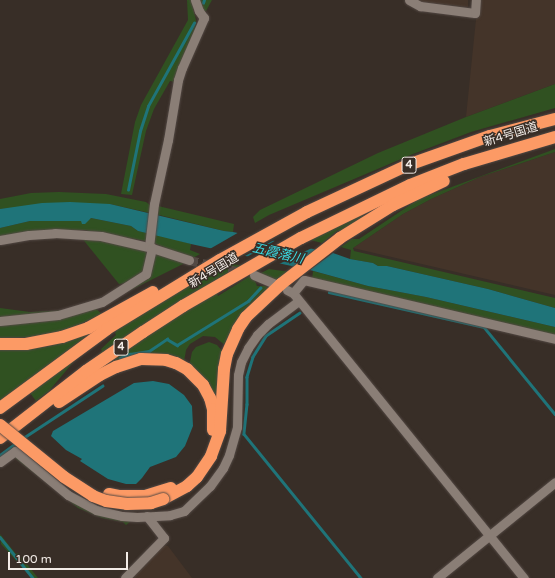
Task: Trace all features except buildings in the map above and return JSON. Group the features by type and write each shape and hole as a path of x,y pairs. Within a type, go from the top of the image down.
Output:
{"highway":[{"name":"新4号国道","path":"0,408 107,329 272,230 342,194 408,165 490,136 555,119"},
{"name":"新4号国道","path":"0,438 86,372 137,336 183,306 252,271 302,238 410,186 464,164 552,138"},
{"path":"0,425 68,481 93,496 106,501 127,504 145,503 187,486 197,477 211,456 220,431 224,369 232,340 246,317 289,277 340,238 392,205 422,190 552,138"},
{"path":"0,344 42,342 88,328 144,296 220,260"},
{"path":"0,415 65,470 92,487 119,496 161,496 193,471 207,450 213,430 213,409 203,385 188,369 176,363 154,358 141,359 116,367 100,375 62,400 0,446"}],"street":[{"path":"0,321 58,315 102,302 146,274 154,208 182,68 204,18 199,11 195,0"},
{"path":"409,0 420,6 475,13 476,0"},
{"path":"0,240 29,235 55,233 101,236 150,244 189,260"},
{"path":"252,271 275,284"},
{"path":"524,578 290,291 304,280 555,339"},
{"path":"0,462 15,451 68,495 96,510 117,515 147,516 170,515 184,510 202,495 217,478 223,468 234,441 238,414 237,387 241,362 257,335 298,301"},
{"path":"437,578 555,482"},
{"path":"125,578 164,538 147,516"}],"shaded area":[{"path":"417,0 468,0 468,7 422,2"},
{"path":"478,0 555,0 555,84 466,117"},
{"path":"555,152 555,295 353,248 403,214 431,199 480,177"},
{"path":"161,545 168,546 192,578 127,578"}],"green space":[{"path":"187,0 191,0 196,20 195,34 175,82 170,81 154,109 146,131 132,195 121,194 135,122 141,105 188,20"},
{"path":"198,0 212,0 206,11 203,11"},
{"path":"555,84 555,108 471,132 413,154 269,215 255,223 253,217 260,210 378,153 466,117"},
{"path":"555,149 555,152 480,177 431,199 403,214 353,248 354,251 555,298 555,308 488,289 350,259 351,250 341,247 352,239 359,239 419,199"},
{"path":"59,192 106,194 146,202 150,205 150,213 110,204 0,209 0,199 31,193"},
{"path":"158,206 234,224 233,232 155,214"},
{"path":"363,214 365,218 341,234 338,230 322,243 310,240"},
{"path":"91,218 131,226 138,231 147,233 146,241 84,230 56,230 0,237 0,228 30,221 82,221 82,224"},
{"path":"153,233 191,244 190,250 200,254 193,258 153,243"},
{"path":"81,237 105,240 146,250 147,255 145,270 127,283 119,284"},
{"path":"156,253 187,262 107,302 144,278 153,256"},
{"path":"226,262 242,266 95,359 102,351 101,349 116,335 115,333 117,330"},
{"path":"269,269 290,272 277,283 259,274"},
{"path":"313,271 368,286 426,297 555,327 555,338 312,280"},
{"path":"250,276 254,278 257,286 265,286 270,289 226,346 215,337 203,336 190,344 186,350 184,362 169,355 89,376 148,335 206,299 217,293 218,296"},
{"path":"94,307 102,314 67,330 36,337 0,338 0,324 47,320"},
{"path":"0,308 30,312 69,310 0,318"},
{"path":"90,330 91,333 0,401 0,349 45,347 68,341"},
{"path":"209,342 217,345 223,352 220,400 215,400 191,366 190,362 192,352 196,347"},
{"path":"75,360 49,391 36,401 30,393"},
{"path":"14,455 63,493 130,519 130,522 126,525 123,522 102,518 78,508 15,458 10,459"},
{"path":"0,534 16,554 18,553 38,578 32,578 1,544"}],"water":[{"name":"五霞落川","path":"70,202 110,204 224,231 318,250 296,267 191,244 138,231 131,226 91,218 85,224 82,224 81,221 30,221 0,228 0,209 42,203"},
{"path":"333,253 350,259 373,263 378,266 387,266 488,289 555,308 555,327 426,297 368,286 310,270"},
{"path":"153,381 169,384 184,395 192,406 193,426 185,446 176,457 150,467 136,484 126,484 108,479 80,461 82,459 66,450 51,436 53,431 134,383"}],"pier":[{"path":"241,231 276,239 243,257 208,250"},
{"path":"278,239 314,247 277,265 245,258"}],"waterway":[{"path":"128,190 140,131 148,106 194,23"},
{"path":"120,358 130,354 149,351 167,339 177,345 248,301 260,288"},
{"path":"329,292 484,327 555,414"},
{"path":"300,313 266,336 253,357 247,377 247,404 244,434 361,578"},
{"path":"23,438 102,386"},
{"path":"0,455 16,443"},
{"path":"0,537 33,578"}],"tunnel":[{"path":"189,260 245,273"}]}
